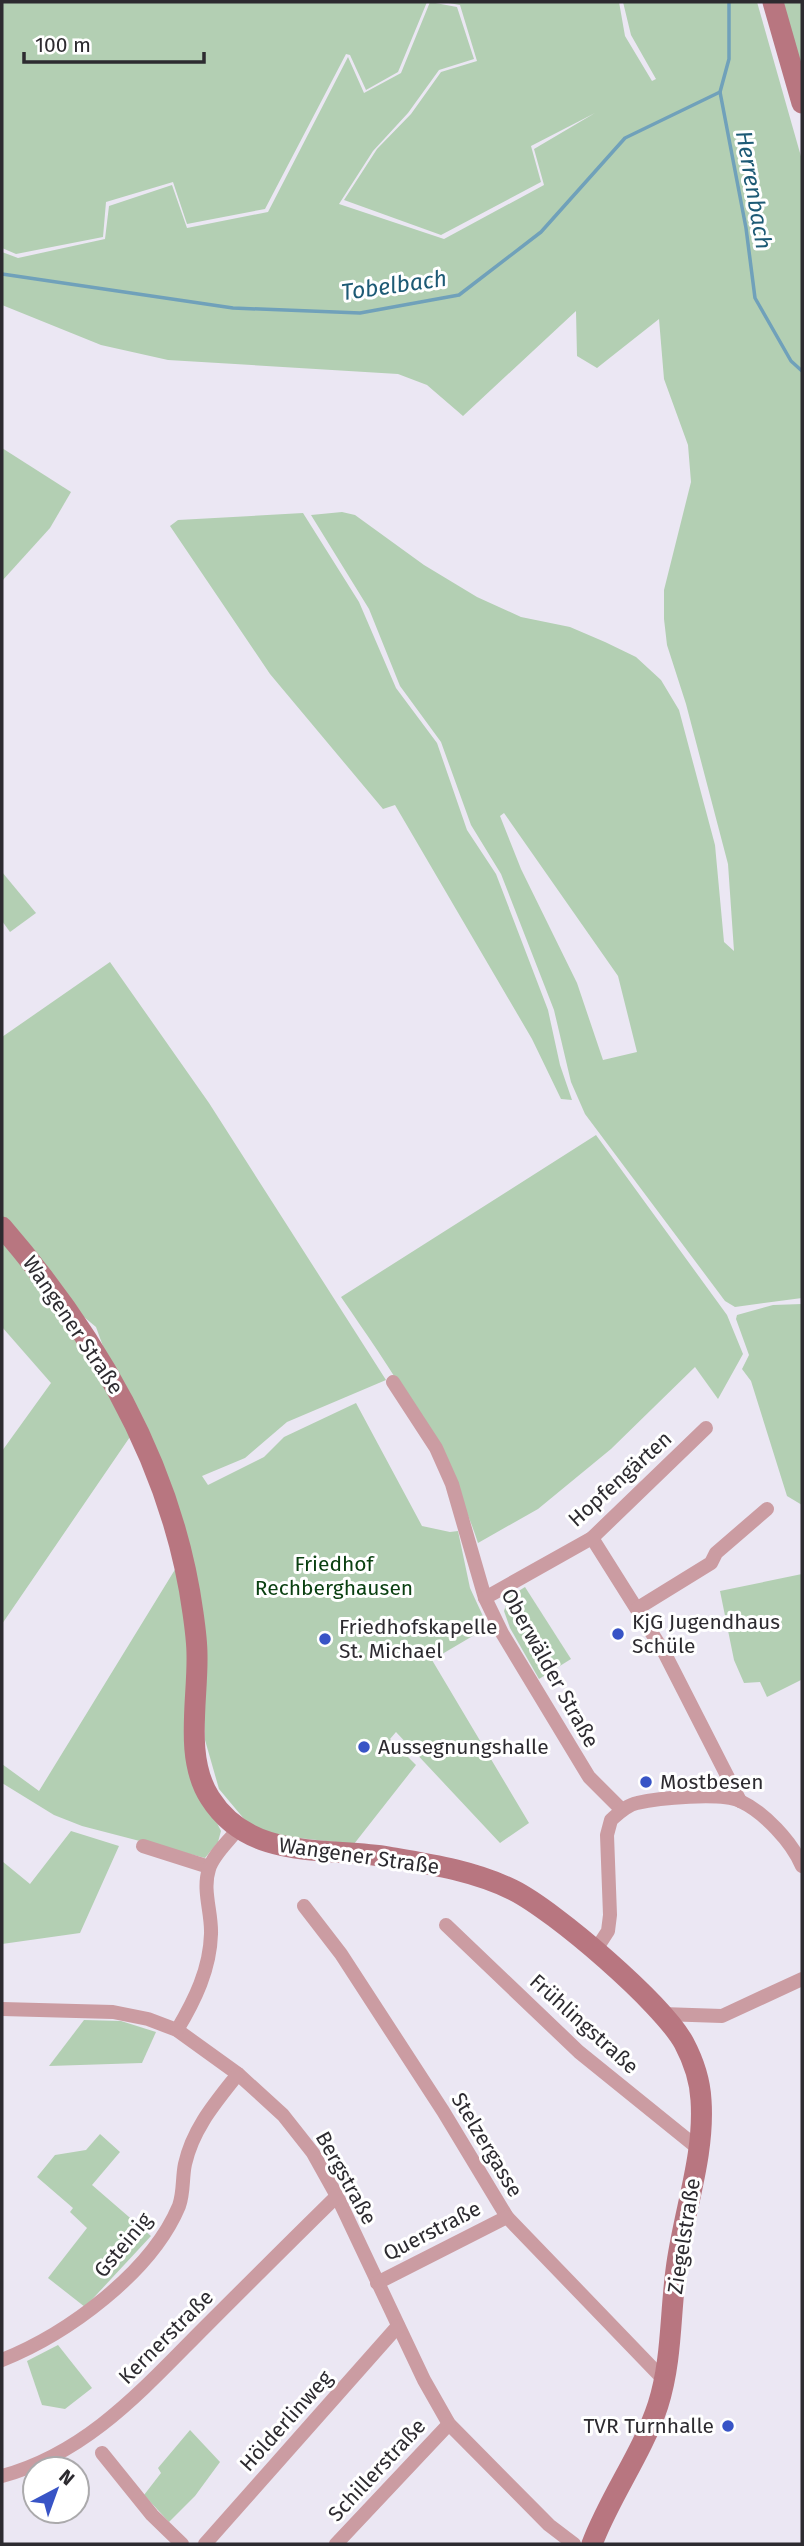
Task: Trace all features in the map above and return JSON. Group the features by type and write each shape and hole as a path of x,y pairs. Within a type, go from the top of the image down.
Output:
{"street":[{"path":"773,2 802,103"},
{"name":"Wangener Straße","path":"2,1227 65,1305 99,1356 129,1409 160,1479 174,1520 192,1608 197,1652 195,1738 198,1770 213,1803 237,1830 284,1848 387,1857 488,1879 536,1903 595,1951"},
{"name":"Oberwälder Straße","path":"393,1382 436,1448 452,1484 485,1598 502,1633 589,1777 622,1810"},
{"name":"Hopfengärten","path":"485,1598 592,1538 630,1505 706,1428"},
{"path":"638,1608 711,1563 716,1553 766,1508"},
{"path":"592,1538 638,1608 740,1801"},
{"path":"595,1951 608,1931 610,1915 607,1835 611,1820 622,1810 637,1803 724,1797 740,1801 799,1848 802,1866"},
{"path":"2,2009 113,2012 177,2030 193,2002 207,1964 212,1932 208,1901 209,1867 237,1830"},
{"path":"143,1846 209,1867"},
{"name":"Stelzergasse","path":"304,1906 339,1951 443,2111 507,2217 665,2381"},
{"name":"Frühlingstraße","path":"446,1926 579,2052 699,2149"},
{"name":"Ziegelstraße","path":"592,2544 655,2412 665,2381 676,2270 699,2149 701,2098 695,2069 685,2045 662,2014 595,1951"},
{"path":"662,2014 722,2016 802,1979"},
{"name":"Bergstraße","path":"177,2030 238,2074 283,2115 313,2153 337,2196 398,2326 449,2424 543,2519 575,2544"},
{"name":"Gsteinig","path":"2,2360 53,2337 81,2318 111,2292 162,2236 179,2206 190,2144 207,2113 238,2074"},
{"name":"Kernerstraße","path":"2,2476 61,2454 90,2436 129,2403 337,2196"},
{"name":"Querstraße","path":"377,2283 507,2217"},
{"name":"Hölderlinweg","path":"205,2544 398,2326"},
{"name":"Schillerstraße","path":"336,2544 449,2424"},
{"path":"102,2453 152,2515 183,2544"}],"green space":[{"path":"2,2 427,2 398,72 366,90 350,55 346,54 265,209 187,224 173,182 106,202 103,237 16,254 2,248"},
{"path":"430,2 457,7 474,59 439,70 408,113 373,151 339,204 444,239 544,185 534,149 595,113 531,146 541,182 441,235 344,200 377,149 411,114 441,72 477,61 460,5 443,2 619,2 625,36 652,81 656,79 631,35 623,2 757,2 802,160 802,1298 735,1307 725,1301 585,1114 571,1082 554,1010 501,874 471,825 441,742 400,686 369,609 311,515 342,512 355,515 424,565 477,597 521,617 570,627 605,642 636,657 661,680 679,710 715,845 724,942 734,951 728,864 686,704 667,645 664,590 691,482 688,445 664,379 659,319 597,368 577,356 576,311 463,416 427,385 398,374 168,360 101,345 2,305 2,252 18,258 105,239 109,206 172,185 187,228 268,212 348,57 364,93 401,73","holes":["504,813 618,976 637,1052 603,1060 577,983 521,869 500,816"]},
{"path":"782,2 802,2 802,77"},
{"path":"2,448 71,492 50,528 2,581"},
{"path":"303,513 359,602 396,688 437,743 467,830 496,874 548,1010 560,1065 572,1100 561,1099 532,1039 395,805 383,809 270,674 170,526 178,520"},
{"path":"2,872 36,913 10,932 2,921"},
{"name":"Friedhof Rechberghausen","path":"110,962 209,1103 386,1380 287,1422 245,1458 202,1476 208,1485 264,1457 284,1437 356,1403 422,1526 458,1531 470,1588 488,1627 432,1660 529,1823 500,1843 396,1732 390,1739 416,1765 354,1844 280,1836 260,1830 245,1820 219,1789 205,1740 200,1613 96,1327 72,1307 2,1218 2,1037"},
{"path":"596,1135 727,1315 743,1354 718,1399 695,1367 611,1449 538,1509 478,1543 466,1510 436,1446 400,1385 341,1297"},
{"path":"2,1234 60,1310 134,1431 2,1624 2,1451 51,1383 2,1327"},
{"path":"802,1304 802,1505 787,1496 751,1381 742,1369 749,1355 736,1319 737,1315 773,1305"},
{"path":"179,1563 190,1663 216,1821 221,1831 218,1842 205,1858 82,1826 54,1815 2,1783 2,1764 39,1791"},
{"path":"802,1574 801,1680 767,1697 760,1682 744,1683 734,1660 720,1591"},
{"path":"525,1587 571,1659 539,1679 510,1628 504,1611 509,1597"},
{"path":"71,1831 119,1846 80,1933 2,1944 2,1861 30,1884"},
{"path":"84,2020 121,2021 156,2032 142,2063 49,2066"},
{"path":"100,2134 120,2152 92,2185 151,2236 85,2307 48,2278 87,2228 70,2212 73,2208 37,2177 55,2155 86,2150"},
{"path":"58,2345 92,2388 65,2409 42,2405 27,2361"},
{"path":"190,2430 220,2462 195,2496 169,2522 144,2495 161,2473 158,2468"}],"waterway":[{"name":"Herrenbach","path":"729,2 729,59 720,92 746,228 755,298 791,361 802,371"},
{"name":"Tobelbach","path":"2,274 233,308 360,313 459,295 541,232 625,138 720,92"}],"place":[{"name":"KjG Jugendhaus Schüle","path":"618,1634"},
{"name":"Friedhofskapelle St. Michael","path":"325,1639"},
{"name":"Aussegnungshalle","path":"364,1747"},
{"name":"Mostbesen","path":"646,1782"},
{"name":"TVR Turnhalle","path":"728,2426"}]}
